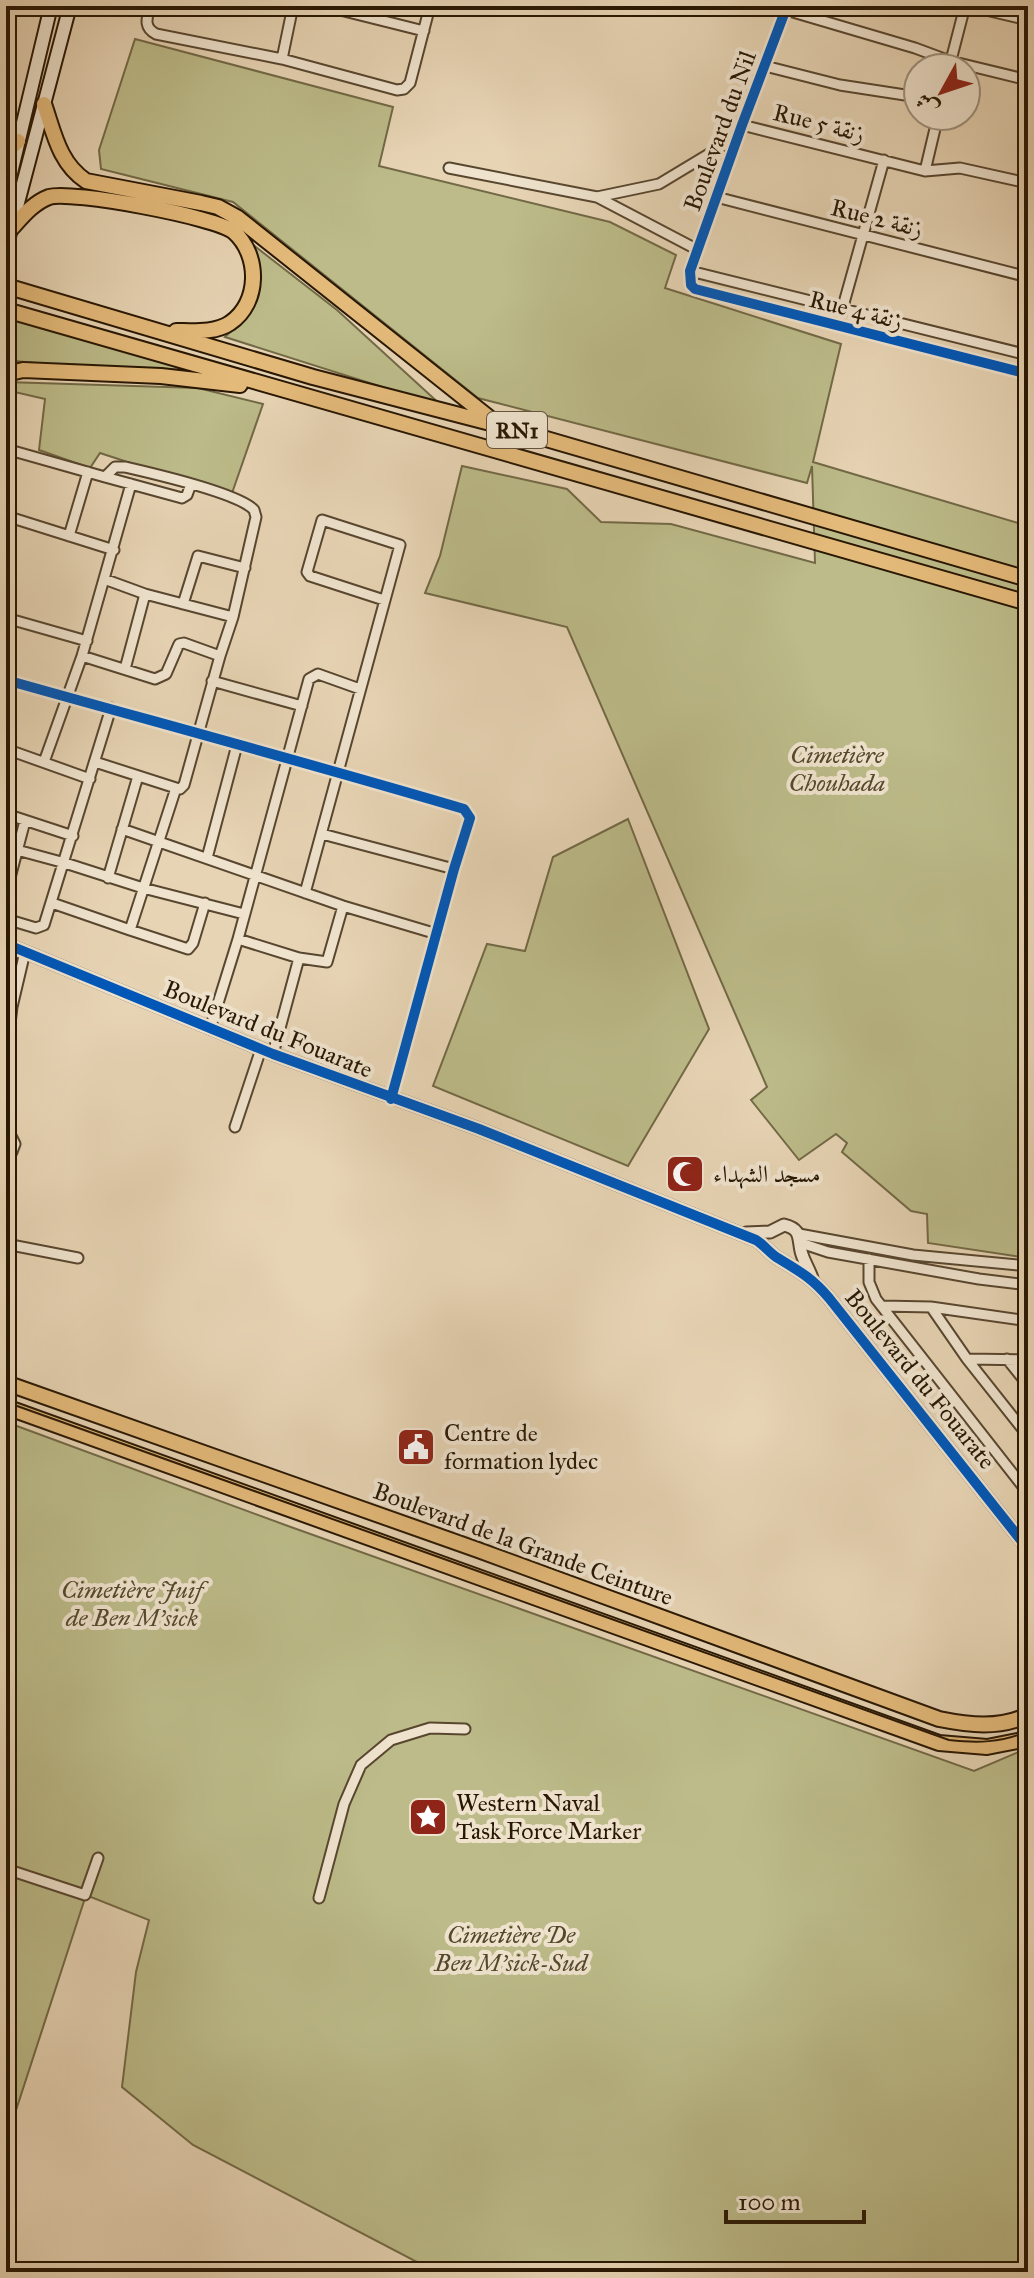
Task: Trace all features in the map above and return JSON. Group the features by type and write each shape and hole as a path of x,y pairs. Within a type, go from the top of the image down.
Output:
{"main road":[{"path":"6,194 51,6"},
{"path":"6,248 70,6"},
{"path":"44,104 62,157 73,172 86,181 218,207 238,218 498,425"},
{"path":"6,152 18,141"},
{"path":"11,229 36,204 50,197 67,195 120,202 219,223 234,232 246,248 254,285 241,314 218,329 164,332"},
{"name":"RN1","path":"6,286 313,377 498,425 1028,579"},
{"name":"RN1","path":"6,310 1028,603"},
{"path":"6,374 23,370 161,376 234,383 303,396"},
{"name":"Boulevard de la Grande Ceinture","path":"6,1383 478,1550 939,1719 984,1725 1004,1723 1028,1715"},
{"name":"Boulevard de la Grande Ceinture","path":"6,1407 939,1743 987,1747 1028,1739"}],"street":[{"path":"150,6 146,21 156,34 282,59 397,90 404,89 410,83 430,6"},
{"path":"282,59 293,6"},
{"path":"324,6 424,31"},
{"path":"954,52 967,6 1028,20"},
{"path":"787,8 923,52"},
{"name":"Boulevard du Nil","path":"690,271 787,8"},
{"path":"765,66 840,85 902,95"},
{"path":"982,71 1028,80"},
{"name":"Rue 5 زنقة","path":"742,125 925,171 960,168 1028,183"},
{"path":"925,171 934,132"},
{"path":"597,197 659,184 737,137"},
{"path":"842,310 884,160"},
{"path":"449,168 597,197 698,250"},
{"name":"Rue 2 زنقة","path":"716,197 1028,277"},
{"name":"Rue 4 زنقة","path":"1028,355 690,271 689,282 695,289 1028,374"},
{"path":"6,449 182,498 187,495 191,484"},
{"path":"95,762 183,788 233,617 256,517 254,510 244,502 191,484 125,467 115,467 105,477"},
{"path":"69,536 88,472"},
{"path":"44,762 87,641 131,484"},
{"path":"6,516 114,550"},
{"path":"305,893 400,545 322,520 307,572 310,576 384,600"},
{"path":"183,604 198,556 245,568"},
{"path":"104,579 145,594 233,617"},
{"path":"125,669 145,594"},
{"path":"6,618 87,641"},
{"path":"82,656 155,679 166,674 176,648 184,643 220,656"},
{"path":"210,1029 238,939 309,679 318,674 360,689"},
{"path":"6,710 9,681 286,760 337,771 469,813 391,1099"},
{"path":"212,681 302,706"},
{"path":"6,919 42,927 65,863 111,708"},
{"path":"207,858 237,745"},
{"path":"6,749 90,779"},
{"path":"108,878 138,776"},
{"path":"130,930 176,788"},
{"path":"6,814 73,836"},
{"path":"6,893 25,821"},
{"path":"122,829 343,906 437,934"},
{"path":"322,834 454,869"},
{"path":"17,850 244,914"},
{"path":"52,903 188,949 193,943 205,903"},
{"path":"238,939 299,958 327,962 343,906"},
{"name":"Boulevard du Fouarate","path":"6,944 210,1029 391,1099 479,1129 741,1233 768,1247 812,1278 1028,1549"},
{"path":"6,1057 10,992 25,952"},
{"path":"273,1054 299,958"},
{"path":"235,1127 261,1049"},
{"path":"6,1126 15,1144 6,1157"},
{"name":"Boulevard du Fouarate","path":"741,1233 770,1232 784,1225 794,1227 812,1278"},
{"path":"768,1247 770,1232"},
{"path":"781,1259 792,1257 800,1242"},
{"path":"800,1242 828,1252 1028,1285"},
{"path":"800,1242 1028,1266"},
{"path":"6,1244 78,1258"},
{"path":"869,1259 869,1282 882,1306 1028,1493"},
{"path":"882,1306 931,1307 1028,1321"},
{"path":"931,1307 967,1359 1028,1436"},
{"path":"967,1359 1028,1360"},
{"path":"1007,1359 1028,1385"},
{"path":"319,1898 344,1804 361,1765 391,1740 430,1728 465,1729"},
{"path":"6,1869 85,1895 98,1858"}],"green space":[{"name":"Cimetière Chouhada","path":"135,39 393,107 379,166 610,222 676,255 665,288 841,344 813,462 1028,526 1028,1258 928,1243 927,1214 911,1211 842,1152 847,1143 836,1134 799,1160 751,1100 767,1087 567,627 425,593 440,556 462,466 567,489 601,522 671,524 815,563 812,466 807,483 478,398 233,202 101,169 99,150"},
{"path":"252,244 337,310 442,406 225,337 248,314 258,296 259,276"},
{"path":"6,317 188,370 64,366 6,360"},
{"path":"6,382 198,388 263,404 231,496 100,453 90,468 39,450 45,399 6,390"},
{"path":"628,819 709,1029 628,1166 433,1086 487,944 525,951 553,857"},
{"name":"Cimetière De Ben M'sick-Sud","path":"6,1422 974,1771 1028,1748 1028,2272 436,2272 193,2145 122,2087 136,1972 149,1920 86,1895 6,2141"}],"tram line":[{"path":"6,1402 949,1740 989,1741 1028,1731"}],"cycle path":[{"path":"787,6 690,271 691,285 695,289 1028,374"},
{"path":"6,680 464,809 470,818 391,1099"},
{"path":"6,944 273,1054 479,1129 756,1240 810,1279 829,1298 1028,1549"}],"place":[{"name":"مسجد الشهداء","path":"685,1174"},
{"name":"Centre de formation lydec","path":"416,1447"},
{"name":"Western Naval Task Force Marker","path":"428,1817"}],"park label":[{"name":"Cimetière Juif de Ben M'sick","path":"132,1604"}]}
